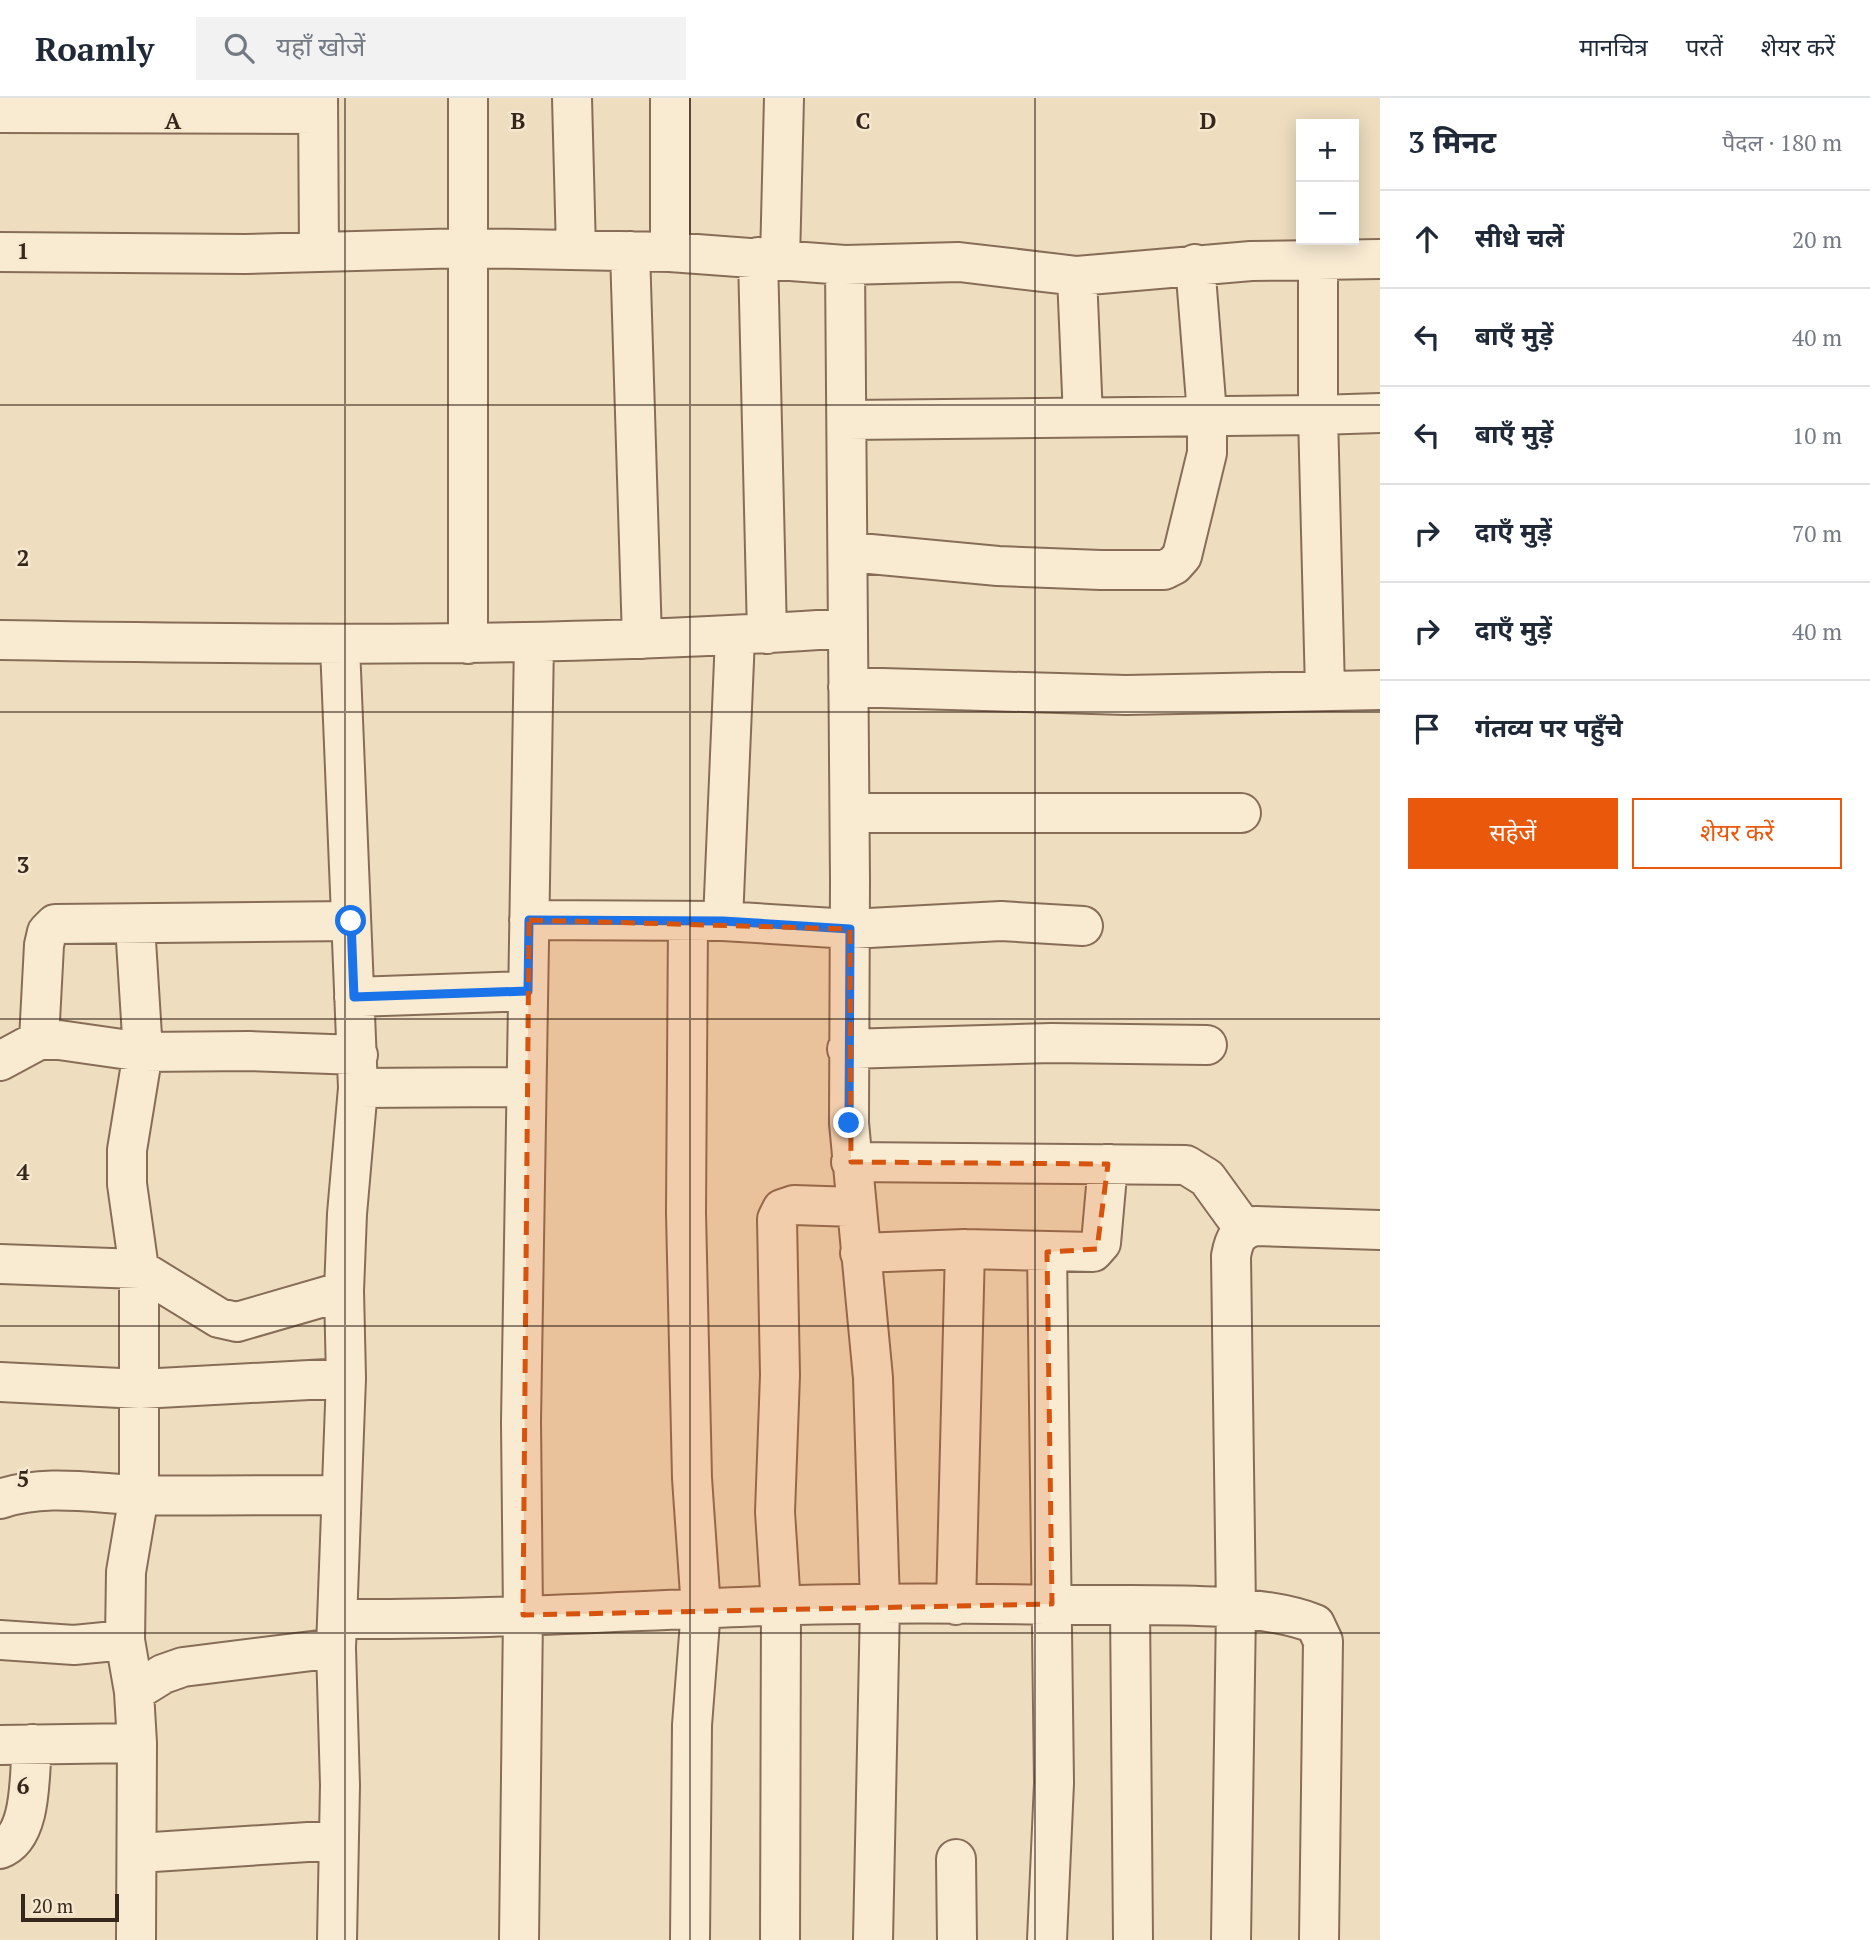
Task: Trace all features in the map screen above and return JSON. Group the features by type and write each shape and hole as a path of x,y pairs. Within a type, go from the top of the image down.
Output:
{"street":[{"path":"468,98 468,644"},
{"path":"572,98 576,250"},
{"path":"670,98 670,252"},
{"path":"690,1940 692,1725 701,1609 692,1478 688,1283 705,921 751,636 769,259 784,98"},
{"path":"0,113 318,106 320,252"},
{"path":"0,251 320,252 467,248 630,251 845,265 959,262 1077,276 1195,264 1380,259"},
{"path":"630,251 642,639"},
{"path":"1318,260 1318,415 1325,690"},
{"path":"849,552 998,566 1164,570 1174,565 1182,556 1206,467 1207,414 1195,264"},
{"path":"845,265 850,813 847,1049 851,1162 873,1378 880,1604 873,1940"},
{"path":"1077,276 1083,417"},
{"path":"848,420 1380,413"},
{"path":"0,640 340,646 751,636 848,628"},
{"path":"519,1940 523,1615 521,1422 534,642"},
{"path":"337,1940 337,1634 346,1378 344,1291 346,1214 358,1072 340,646"},
{"path":"848,687 1126,695 1380,690"},
{"path":"850,813 1241,813"},
{"path":"529,920 705,921 850,929 1001,921 1083,926"},
{"path":"39,1040 47,932 55,924 351,921"},
{"path":"135,925 143,1052 127,1150 127,1184 139,1269 141,1389 139,1494 126,1572 125,1640 134,1692 137,1742 138,1853 135,1940"},
{"path":"354,997 528,991"},
{"path":"0,1061 39,1040 59,1040 143,1052 249,1051 358,1072 526,1087"},
{"path":"847,1049 1026,1044 1207,1045"},
{"path":"851,1162 1177,1165 1195,1170 1207,1178 1244,1229"},
{"path":"860,1253 965,1249 1093,1252 1101,1243 1108,1164"},
{"path":"780,1940 781,1606 775,1512 779,1375 777,1219 782,1209 794,1205 855,1207"},
{"path":"1231,1940 1236,1609 1231,1256 1234,1240 1244,1229 1255,1226 1380,1230"},
{"path":"956,1605 965,1249"},
{"path":"1047,1252 1054,1783 1047,1940"},
{"path":"0,1264 139,1269 219,1318 237,1322 344,1291"},
{"path":"0,1382 141,1389 346,1378"},
{"path":"0,1499 21,1492 43,1490 139,1494 341,1495"},
{"path":"134,1692 163,1674 183,1667 337,1634 453,1620 523,1615 880,1604 1130,1605 1236,1609 1298,1617 1315,1624 1324,1641 1319,1940"},
{"path":"1130,1605 1133,1940"},
{"path":"0,1640 74,1645 125,1640"},
{"path":"0,1849 11,1845 23,1824 16,1745 137,1742"},
{"path":"138,1853 339,1840"},
{"path":"956,1859 957,1940"}],"highlighted area":[{"path":"529,920 850,929 851,1162 1108,1164 1097,1249 1047,1252 1052,1604 523,1615"}],"route":[{"path":"351,921 354,997 528,991 529,920 723,921 850,929 847,1049 849,1123"}]}
